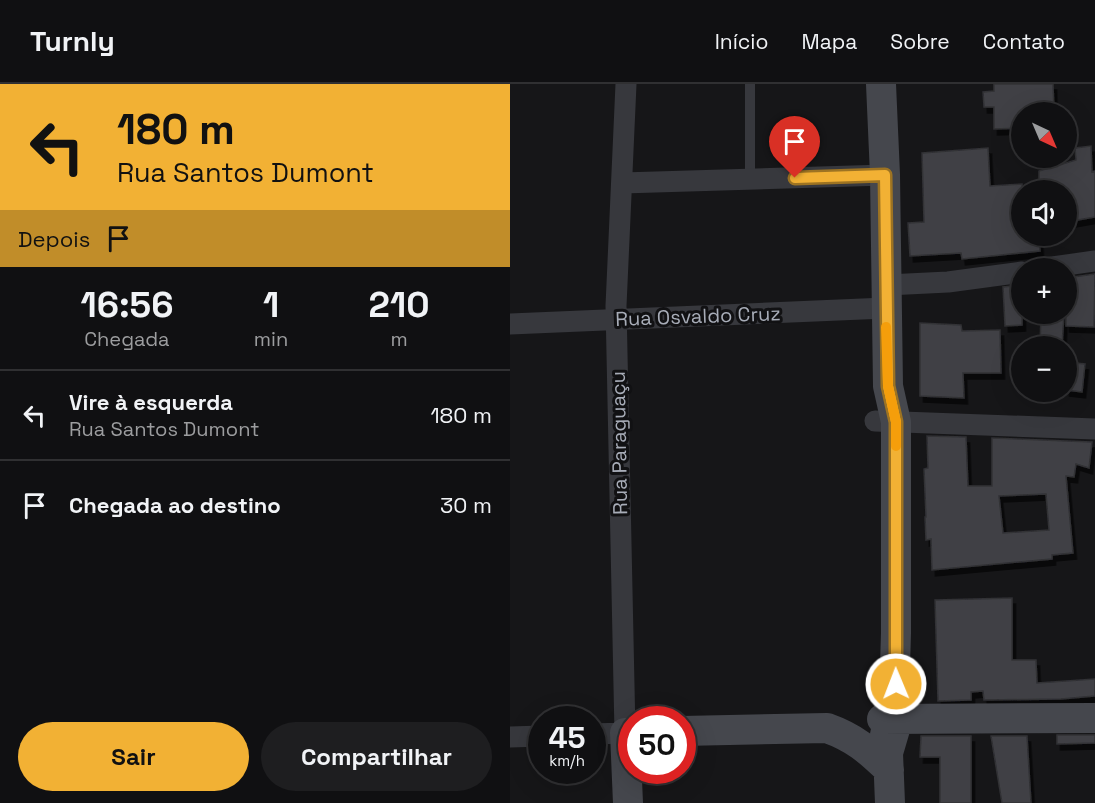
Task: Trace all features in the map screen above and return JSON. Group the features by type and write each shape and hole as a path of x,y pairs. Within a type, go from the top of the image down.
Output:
{"main road":[{"path":"881,84 885,175 888,386 886,422 896,633 888,762 890,803"},
{"path":"890,719 1095,718"},
{"path":"696,732 827,728 857,741 888,762"},
{"name":"Rua Paraguaçu","path":"628,784 628,803"}],"street":[{"name":"Rua Paraguaçu","path":"626,84 616,319 627,706"},
{"path":"622,183 885,175"},
{"path":"1077,264 1095,261"},
{"name":"Rua Osvaldo Cruz","path":"510,324 616,319 886,296 948,282 1011,273"},
{"path":"886,422 1095,429"},
{"path":"510,737 528,736"}],"lane":[{"path":"750,84 750,179"}],"building":[{"path":"994,84 1053,84 1054,102 1011,102 1011,128 994,129 994,107 984,107 983,92 994,91"},
{"path":"1091,146 1092,172 1095,171 1095,217 1077,220 1077,180 1039,180 1039,171 1049,168 1077,168 1077,148"},
{"path":"988,148 990,186 1011,185 1011,246 1040,246 1040,251 962,259 961,253 910,256 908,223 924,222 922,153"},
{"path":"1095,274 1094,327 1066,326 1066,324 1077,324 1077,276"},
{"path":"1011,286 1011,324 1022,325 1005,326 1003,287"},
{"path":"920,323 961,325 962,331 1000,330 1001,373 963,373 964,398 920,396"},
{"path":"1041,324 1063,324 1063,336 1040,336"},
{"path":"1077,363 1085,364 1082,392 1077,391"},
{"path":"927,436 966,437 968,486 992,486 992,438 1092,442 1089,468 1076,464 1074,477 1066,476 1073,553 1052,555 1052,559 932,570 931,539 926,540 925,517 924,469 928,468","holes":["1046,494 1049,530 1003,533 999,496"]},
{"path":"1012,598 1012,660 1036,660 1037,683 1095,679 1095,696 984,700 983,691 971,692 971,700 938,701 935,600"},
{"path":"1057,735 1095,735 1095,743 1057,744"},
{"path":"921,736 971,736 971,803 940,803 940,757 920,757"},
{"path":"991,736 1027,736 1031,803 1002,803"}],"slow traffic":[{"path":"886,327 888,386 896,422 896,446"}],"route":[{"path":"795,178 885,175 888,386 896,422 896,684"}]}
